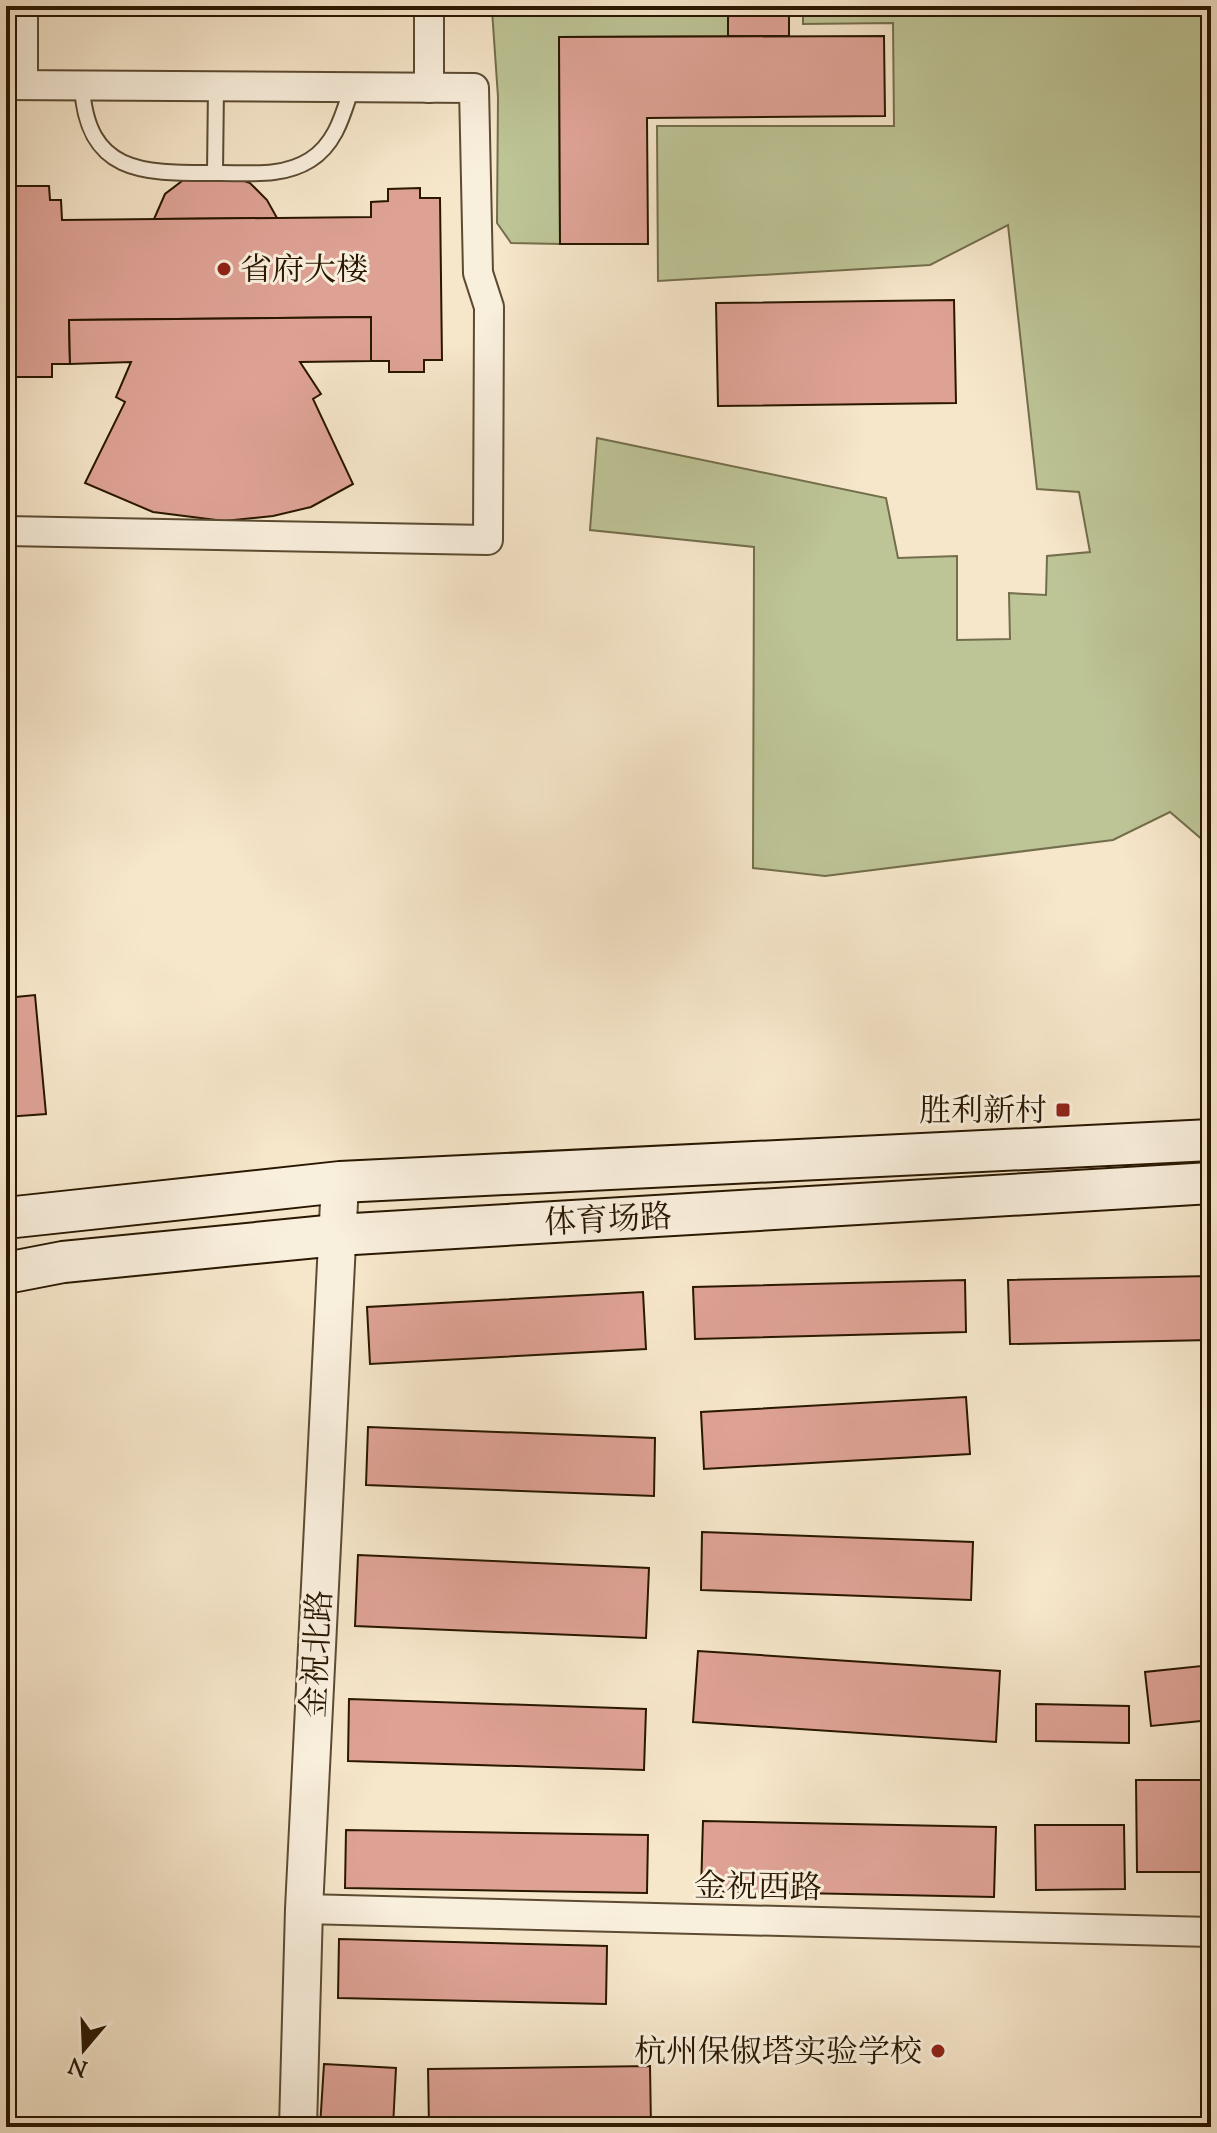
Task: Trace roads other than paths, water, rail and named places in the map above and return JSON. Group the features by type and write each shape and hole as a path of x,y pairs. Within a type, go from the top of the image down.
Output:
{"main road":[{"name":"体育场路","path":"6,1218 340,1182 1211,1140"},
{"name":"体育场路","path":"6,1273 63,1262 337,1235 1211,1183"}],"street":[{"path":"6,531 488,540 489,307 478,273 474,88 14,85 23,6"},
{"path":"429,6 429,88"},
{"name":"金祝北路","path":"298,2127 304,1909 340,1182"},
{"name":"金祝西路","path":"304,1909 1211,1932"}],"lane":[{"path":"82,86 84,115 92,132 121,163 151,173 272,173 312,159 339,130 352,87"},
{"path":"215,173 216,87"}],"place":[{"name":"省府大楼","path":"224,269"},
{"name":"胜利新村","path":"1063,1110"},
{"name":"杭州保俶塔实验学校","path":"938,2051"}]}
